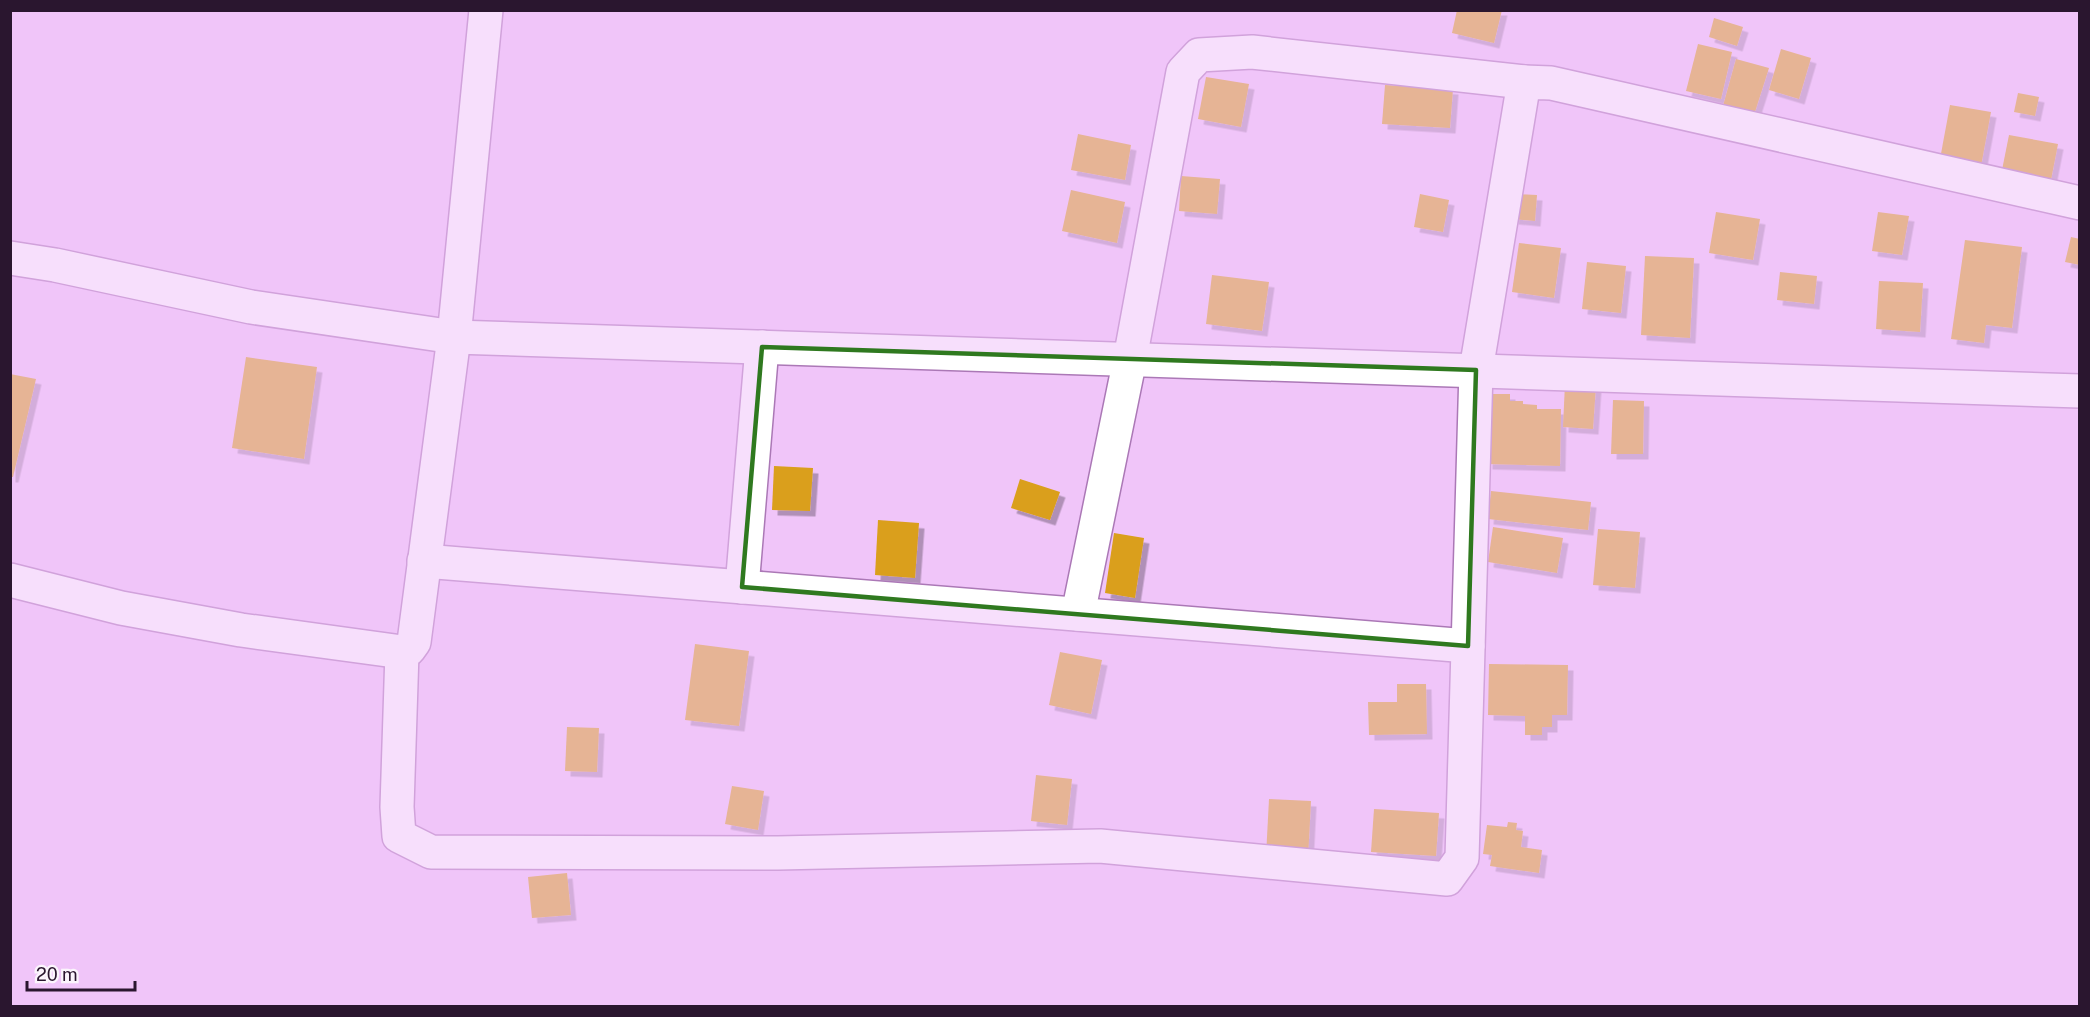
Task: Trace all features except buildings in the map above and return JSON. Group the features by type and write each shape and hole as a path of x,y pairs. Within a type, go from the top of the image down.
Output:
{"street":[{"path":"10,580 121,608 241,630 402,652 409,649 414,642 454,336 486,10"},
{"path":"1078,614 1130,359 1183,72 1199,55 1252,52 1551,83 2079,203"},
{"path":"402,652 397,807 399,836 430,852 778,853 1100,846 1447,879 1462,858 1476,370 1524,82"},
{"path":"10,258 55,265 251,307 454,336 2079,391"},
{"path":"742,587 762,347"},
{"path":"424,561 1468,646"}],"highlighted area":[{"path":"762,347 1476,370 1468,646 742,587"}]}
